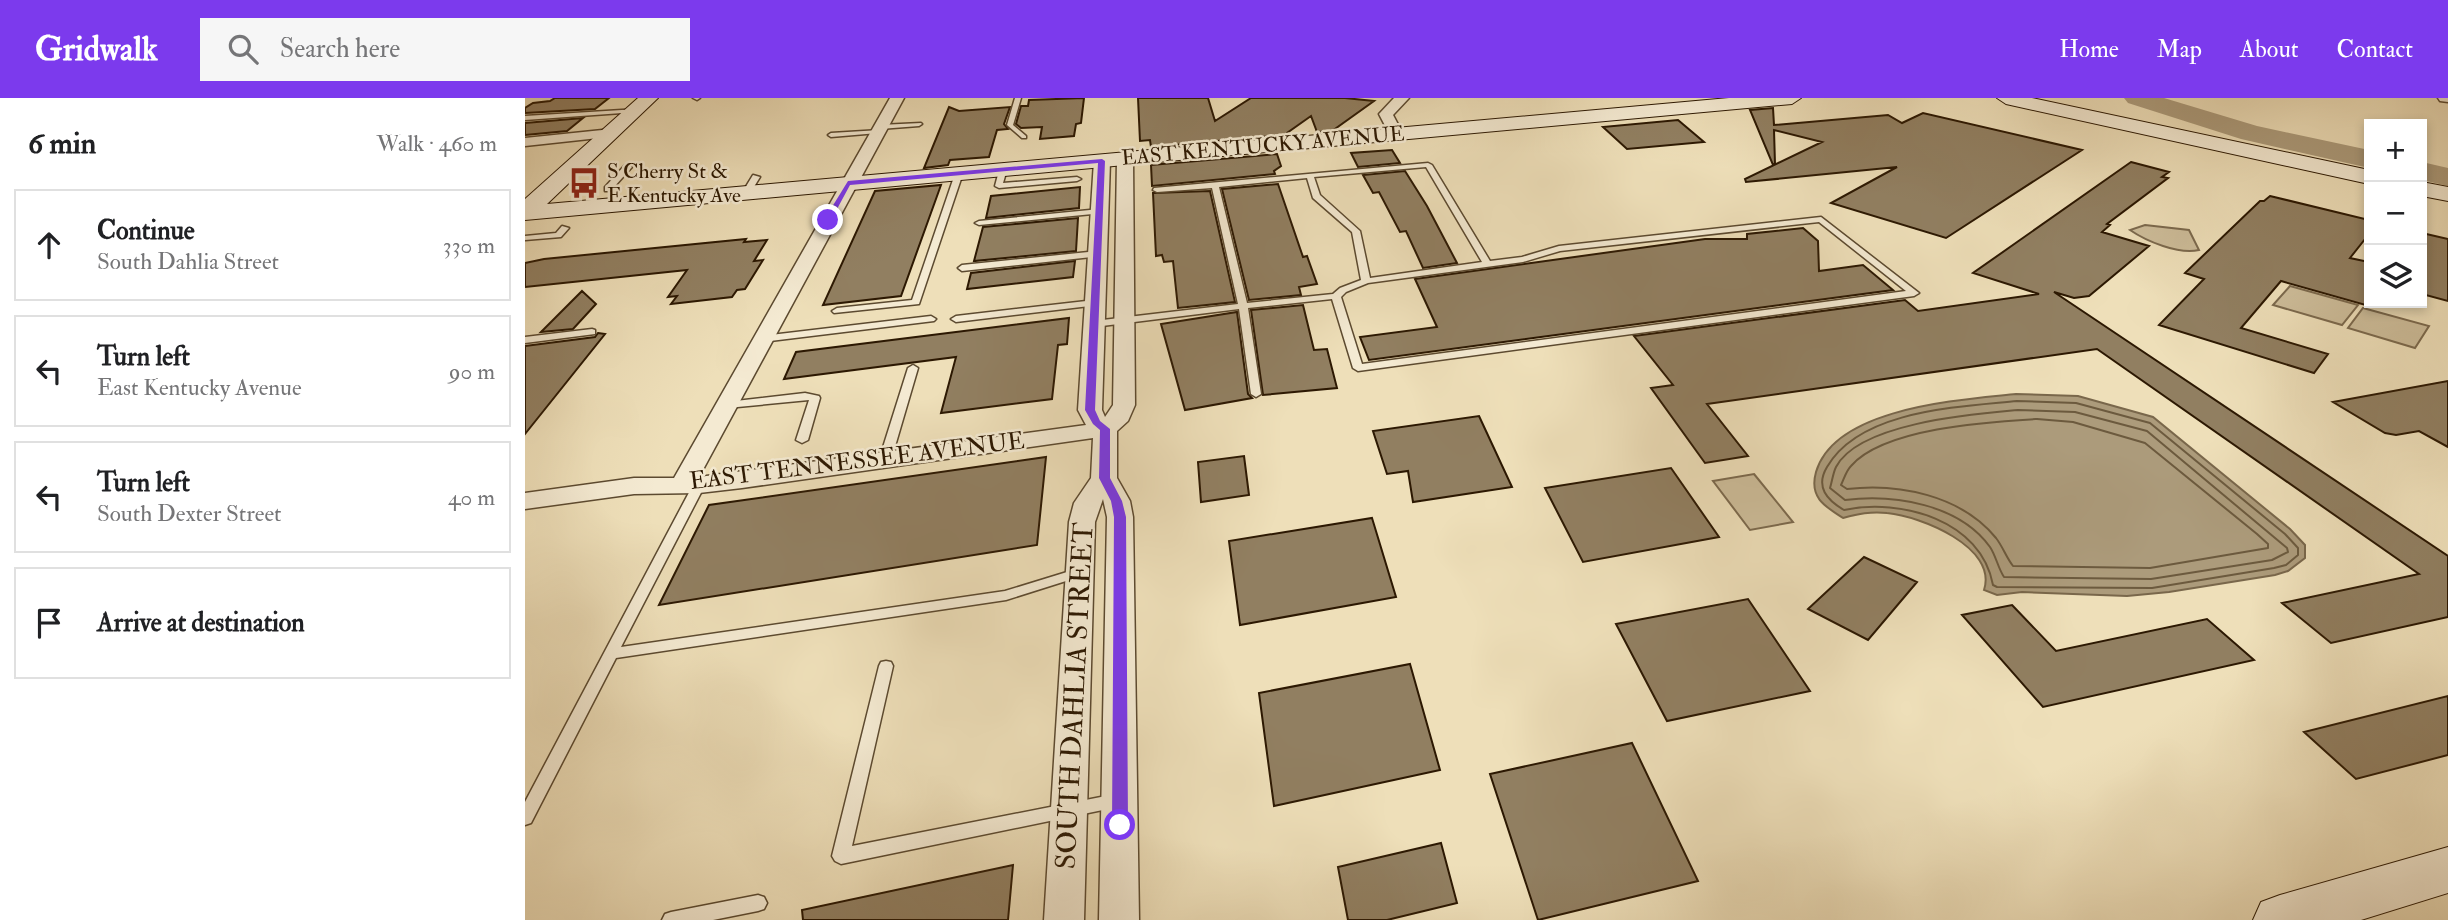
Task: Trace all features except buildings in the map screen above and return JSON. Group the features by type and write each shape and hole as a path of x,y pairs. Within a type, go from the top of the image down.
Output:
{"street":[{"path":"691,484 727,405 762,339 897,98"},
{"path":"1396,134 1386,114 1402,98"},
{"name":"EAST KENTUCKY AVENUE","path":"525,213 751,185 848,183 1792,98"},
{"path":"2006,98 2364,176"},
{"path":"525,213 643,104"},
{"path":"525,142 557,143 608,136"},
{"path":"1105,429 1123,411 1125,159"},
{"name":"SOUTH DAHLIA STREET","path":"1064,920 1083,513 1104,478 1105,429 1096,422 1090,410 1102,161"},
{"path":"2427,189 2448,194"},
{"name":"EAST TENNESSEE AVENUE","path":"525,501 634,486 691,484 885,460 1105,429"},
{"name":"SOUTH DAHLIA STREET","path":"1104,478 1117,501 1120,517 1119,920"},
{"path":"2280,920 2448,870"}],"lane":[{"path":"1018,98 1010,125 1024,137"},
{"path":"525,118 643,104"},
{"path":"831,135 919,124"},
{"path":"1157,190 1429,165 1487,264"},
{"path":"613,189 608,189 628,167"},
{"path":"1003,169 999,186 1077,179"},
{"path":"837,311 916,302 959,173"},
{"path":"1310,175 1317,196 1356,230 1366,281"},
{"path":"1215,185 1243,306 1256,394"},
{"path":"979,223 1100,211"},
{"path":"1094,324 1336,296 1343,290 1366,281 1523,259 1559,249 1821,219 1914,293 1358,368 1336,296"},
{"path":"525,238 561,232 551,245"},
{"path":"962,268 1098,254"},
{"path":"956,319 1095,303"},
{"path":"762,339 931,319"},
{"path":"525,340 592,332"},
{"path":"885,460 913,368"},
{"path":"727,405 805,396 815,398 801,440"},
{"path":"525,818 611,654 691,484"},
{"path":"611,654 1006,595 1080,572"},
{"path":"886,666 841,856 1121,800"},
{"path":"671,920 758,903"}],"shaded area":[{"path":"2145,225 2189,230 2199,250 2182,251 2163,246 2130,230"},
{"path":"2290,286 2358,305 2342,325 2273,305"},
{"path":"2363,308 2429,326 2415,348 2348,328"},
{"path":"1754,474 1793,522 1750,530 1713,481"}],"water":[{"path":"2016,394 2078,396 2153,417 2290,529 2305,545 2305,558 2288,571 2275,575 2169,592 2127,596 2022,592 1997,595 1984,590 1985,574 1979,560 1953,536 1901,515 1875,512 1843,518 1824,505 1816,494 1816,472 1828,450 1848,433 1873,420 1934,404"}],"waterway":[{"path":"2137,98 2251,133 2364,158"},
{"path":"2427,172 2448,177"}],"place":[{"name":"S Cherry St & E Kentucky Ave","path":"584,183"}],"route":[{"path":"828,220 848,183 1102,161 1090,410 1096,422 1105,429 1104,478 1117,501 1120,517 1120,825"}]}
